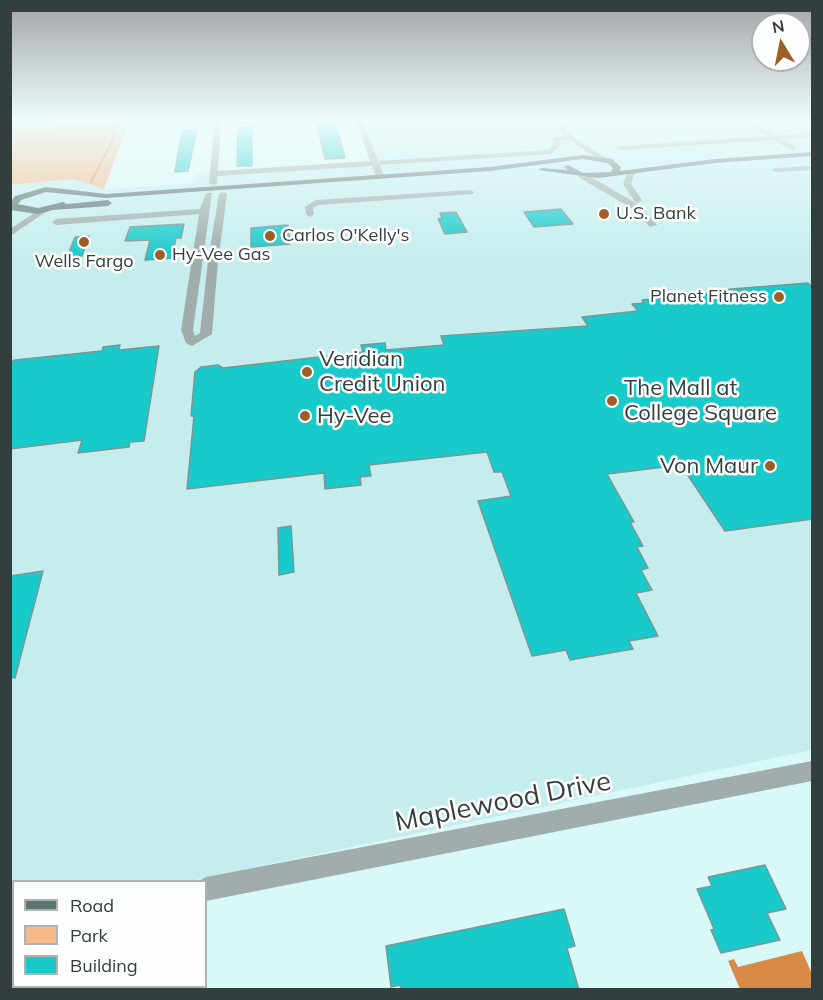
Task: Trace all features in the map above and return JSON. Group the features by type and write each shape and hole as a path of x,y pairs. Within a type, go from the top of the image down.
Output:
{"main road":[{"path":"10,193 46,189 106,196 211,191 372,181 380,177 509,167"},
{"path":"569,167 577,174"},
{"path":"614,173 617,167"},
{"path":"46,189 18,198 15,201 15,208 50,209 211,191 223,194 302,185 454,179 536,170 598,176 676,167"},
{"path":"50,209 72,199 72,193 68,191"}],"street":[{"path":"215,167 211,191 204,211 188,330 192,343 206,334 213,261 223,194"},
{"path":"214,174 321,167"},
{"path":"376,167 380,177"},
{"path":"775,170 813,168"},
{"path":"637,171 631,174 627,184 638,200"},
{"path":"614,173 617,186 638,200 665,224"},
{"path":"577,174 636,207 653,225"},
{"path":"310,214 309,207 316,203 470,192"},
{"path":"10,232 15,208"},
{"path":"10,232 50,209"},
{"path":"56,222 204,211"},
{"name":"Maplewood Drive","path":"207,890 813,771"}],"shaded area":[{"path":"316,167 812,167 812,750 195,880 12,880 11,919 11,185 73,179 104,189 196,183 197,174"},
{"path":"802,951 812,974 812,989 740,989 728,961 734,959 738,967"}],"green space":[{"path":"11,167 112,167 104,189 73,179 11,185"}],"building":[{"path":"176,167 189,167 188,171 175,172"},
{"path":"561,209 573,224 534,227 524,212"},
{"path":"456,212 467,232 445,234 438,219 442,218 440,213"},
{"path":"184,224 181,238 176,238 172,258 145,260 150,240 125,241 130,227"},
{"name":"Carlos O'Kelly's","path":"288,225 290,244 251,247 251,228"},
{"path":"89,236 82,256 67,257 75,237"},
{"path":"808,283 813,288 813,519 725,531 681,465 607,474 634,522 630,522 643,546 637,547 648,568 641,570 652,590 636,593 658,636 629,641 633,649 570,660 566,650 532,656 478,501 511,496 502,472 494,472 487,452 369,465 371,476 360,477 361,485 325,489 324,473 187,489 194,416 191,416 195,372 201,367 218,365 223,368 363,352 361,345 385,343 386,350 444,345 441,336 588,326 582,317 638,311 632,304 644,303 642,300 721,292 719,290"},
{"path":"120,345 119,350 159,346 144,441 130,442 129,447 78,453 82,440 10,449 10,363 15,360 102,351 103,347"},
{"path":"291,526 294,572 279,575 278,528"},
{"path":"43,571 15,678 10,677 10,576"},
{"path":"765,865 786,909 767,913 780,940 721,953 711,930 714,929 697,889 712,886 708,877"},
{"path":"564,909 575,946 567,948 579,990 401,990 400,985 391,987 386,946"}],"waterway":[{"path":"91,182 99,167"}],"place":[{"name":"U.S. Bank","path":"604,214"},
{"name":"Carlos O'Kelly's","path":"270,236"},
{"name":"Wells Fargo","path":"84,242"},
{"name":"Hy-Vee Gas","path":"160,255"},
{"name":"Planet Fitness","path":"779,297"},
{"name":"Veridian Credit Union","path":"307,372"},
{"name":"The Mall at College Square","path":"612,401"},
{"name":"Hy-Vee","path":"305,416"},
{"name":"Von Maur","path":"770,466"}]}
